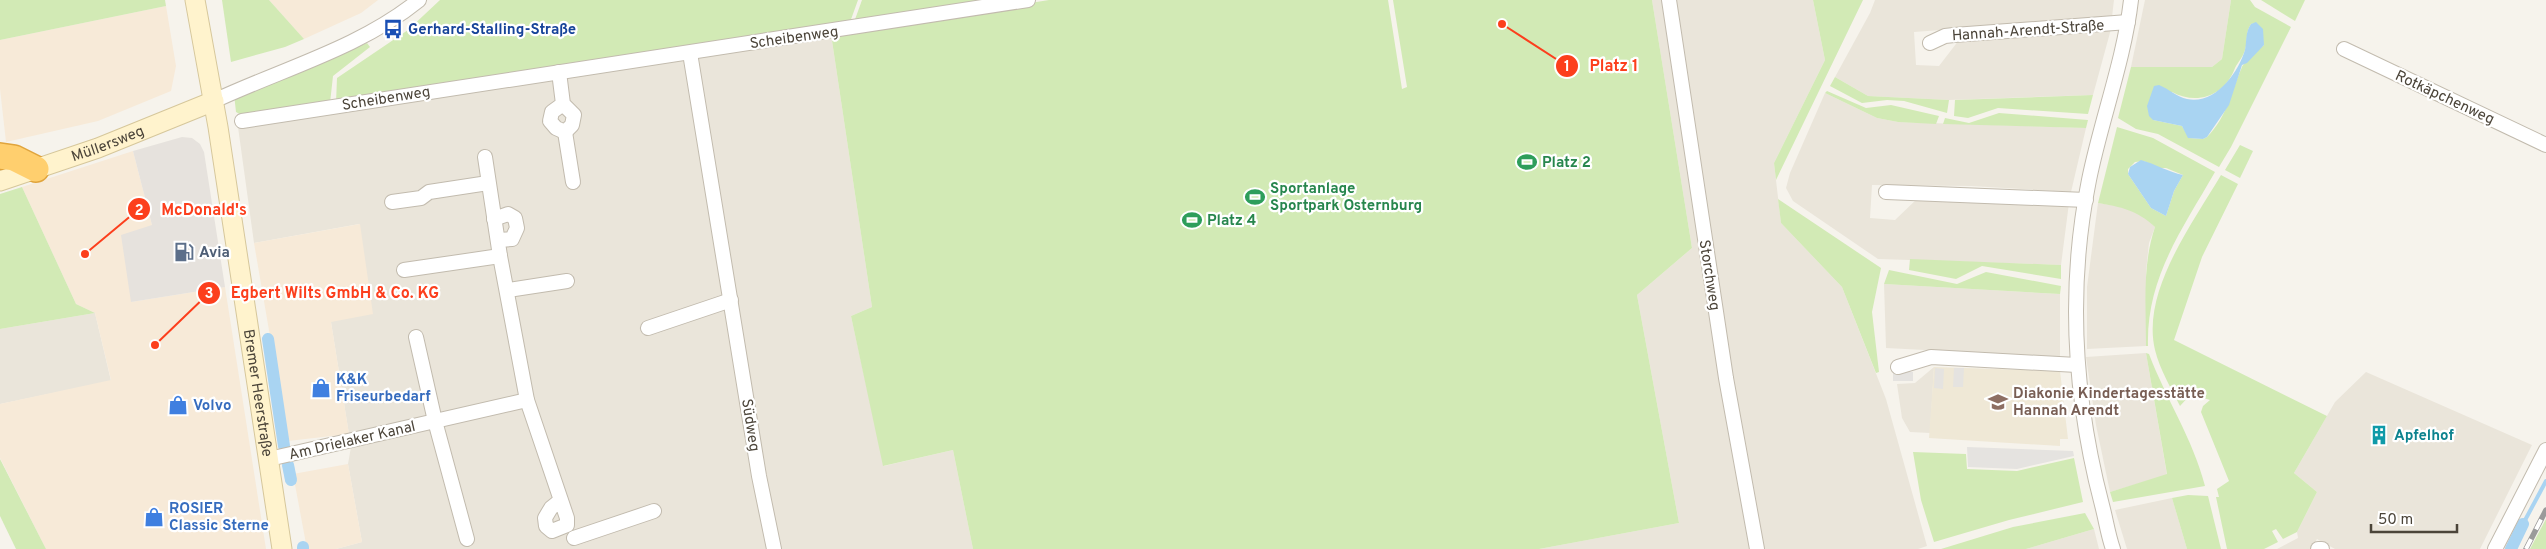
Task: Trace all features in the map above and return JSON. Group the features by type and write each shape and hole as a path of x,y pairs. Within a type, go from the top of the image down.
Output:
{"highway":[{"path":"0,156 14,158 36,169"}],"street":[{"name":"Bremer Heerstraße","path":"195,0 214,100 282,549"},
{"path":"214,100 336,48 388,22 419,0"},
{"name":"Scheibenweg","path":"242,121 1028,0"},
{"name":"Storchweg","path":"1670,0 1724,361 1757,549"},
{"name":"Hannah-Arendt-Straße","path":"2113,549 2088,451 2077,365 2075,296 2079,244 2086,200 2128,22 2131,0"},
{"name":"Hannah-Arendt-Straße","path":"1930,44 1945,36 1954,35 2128,22"},
{"name":"Rotkäpchenweg","path":"2344,49 2546,145"},
{"name":"Südweg","path":"690,52 774,549"},
{"path":"559,72 563,104 552,112 550,121 556,128 565,132 573,182"},
{"name":"Müllersweg","path":"0,181 98,148 214,100"},
{"path":"485,157 500,256 508,290 527,400 567,518 567,525 576,544 654,511"},
{"path":"392,202 421,198 429,192 488,183"},
{"path":"1886,192 2086,200"},
{"path":"494,219 508,214 515,218 517,228 512,238 499,240"},
{"path":"404,270 500,256"},
{"path":"508,290 567,281"},
{"path":"648,328 731,300"},
{"name":"Am Drielaker Kanal","path":"416,337 435,421 467,539"},
{"path":"1898,367 1931,357 2077,365"},
{"name":"Am Drielaker Kanal","path":"269,459 527,400"},
{"path":"2495,549 2546,450"},
{"path":"561,500 551,508 545,518 546,526 552,531 567,525"}],"shaded area":[{"path":"269,0 378,0 361,13 304,39"},
{"path":"1652,0 1813,0 1825,60 1774,163 1781,223 1842,287 1886,399 1927,546 1918,549 1539,549 1679,523 1637,295 1692,248"},
{"path":"1875,0 2114,0 2112,17 1914,32 1916,65 1939,66 1959,40 2111,29 2093,95 1949,100 1868,96 1835,77 1870,13"},
{"path":"2145,0 2231,0 2222,59 2212,67 2131,67"},
{"path":"166,6 176,66 171,91 98,121 6,142 0,89 0,40"},
{"path":"831,34 872,307 851,316 884,466 953,450 973,549 336,549 362,542 348,464 351,447 331,322 359,224 254,243 238,127 328,110"},
{"path":"1825,93 1877,118 1898,122 2086,128 2071,192 1971,186 1872,185 1870,218 1895,220 1918,198 2069,203 2061,265 1878,259 1793,201 1786,188 1790,173"},
{"path":"182,137 192,138 200,144 204,152 225,287 131,302 121,235 152,225 133,151"},
{"path":"133,151 152,225 131,302 225,287 266,549 46,549 0,458 0,404 111,380 95,313 76,304 22,187"},
{"path":"2098,203 2124,207 2142,215 2155,227 2149,243 2146,271 2146,346 2087,349 2087,287"},
{"path":"360,224 373,314 331,322 349,434 288,441 254,243"},
{"path":"1884,284 2060,294 2060,357 1886,348"},
{"path":"95,313 111,381 0,404 0,329"},
{"path":"2146,353 2167,475 2110,492 2096,425 2086,357"},
{"path":"1934,367 1930,433 1910,432 1902,418 1897,384 1915,383"},
{"name":"Diakonie Kindertagesstätte Hannah Arendt","path":"1934,367 2060,371 2068,439 2060,439 2060,446 1929,438"},
{"path":"1935,368 1944,369 1943,389 1934,388"},
{"path":"1954,368 1964,368 1963,387 1953,387"},
{"path":"1893,372 1913,372 1913,381 1893,381"},
{"path":"2366,372 2532,445 2480,549 2335,549 2317,539 2311,549 2277,549 2298,538 2297,532 2317,492 2294,473 2335,402"},
{"path":"1967,447 2073,451 2074,456 2017,469 1968,467"},
{"path":"348,464 362,542 336,549 307,549 293,474"},
{"path":"2172,498 2187,549 2127,549 2115,510"},
{"path":"2094,529 2099,549 2026,549"}],"green space":[{"path":"0,0 165,0 166,6 0,40"},
{"path":"222,0 269,0 304,39 285,47 231,62"},
{"path":"440,0 858,0 849,25 336,103 337,78 408,30"},
{"path":"862,0 1001,0 853,25"},
{"path":"1049,0 1388,0 1402,89 1407,87 1393,0 1652,0 1692,248 1637,295 1679,523 1539,549 973,549 953,450 883,466 851,316 872,307 831,34"},
{"path":"1813,0 1863,0 1776,180 1774,163 1825,60"},
{"path":"2231,0 2250,0 2255,7 2291,27 2231,147 2219,167 2158,134 2136,129 2118,118 2131,67 2212,67 2222,59","holes":["2256,23 2264,45 2242,67 2224,113 2207,137 2203,139 2189,138 2182,126 2153,120 2172,92 2191,98 2201,98 2218,91 2225,85 2244,53 2251,24"]},
{"path":"2261,0 2305,0 2295,21"},
{"path":"367,43 370,47 333,76 330,103 245,117 236,112 234,94"},
{"path":"1835,77 1868,96 1949,100 1947,113 1904,101 1887,100 1862,103 1830,86"},
{"path":"1827,91 1866,108 1891,105 1939,116 1936,124 1898,122 1877,118 1825,93"},
{"path":"2093,95 2088,114 1998,108 1968,118 1954,116 1955,100"},
{"path":"1999,113 2088,120 2086,128 1943,124 1945,118 1969,123"},
{"path":"2117,127 2153,138 2215,172 2179,234 2160,276 2153,298 2149,321 2148,346 2146,346 2146,271 2155,227 2142,217 2128,210 2098,203","holes":["2144,161 2158,168 2166,168 2183,175 2174,191 2166,216 2151,208 2128,174 2128,169 2135,162"]},
{"path":"2240,145 2253,151 2240,178 2225,170"},
{"path":"2221,175 2238,184 2202,257 2174,340 2327,416 2294,473 2317,492 2297,532 2283,539 2276,529 2272,531 2278,542 2264,549 2227,549 2216,497 2219,497 2217,489 2229,481 2201,412 2203,406 2210,400 2191,394 2180,406 2163,372 2155,350 2153,328 2155,305 2162,281 2184,236"},
{"path":"22,187 76,304 95,313 0,329 0,194"},
{"path":"1778,199 1881,268 1872,312 1879,372 1876,373 1842,287 1781,223"},
{"path":"1910,259 2061,265 2061,279 1982,266 1956,279 1909,270"},
{"path":"1889,270 1957,284 1986,272 2061,286 2060,294 1884,284"},
{"path":"2146,353 2149,354 2194,452 2205,486 2113,502 2110,492 2167,474"},
{"path":"1913,452 1966,454 1967,469 2017,471 2074,458 2083,502 2009,520 1934,542 1921,500"},
{"path":"0,459 46,549 16,549 0,516"},
{"path":"2188,495 2208,496 2221,549 2187,549 2172,498"},
{"path":"2085,513 2094,529 2026,549 1941,549 2013,527"},
{"path":"2546,519 2546,549 2530,549"}],"water":[{"path":"2256,22 2263,29 2264,45 2247,63 2242,65 2229,105 2207,137 2203,139 2188,138 2182,126 2153,120 2149,116 2147,106 2154,86 2159,85 2183,98 2197,100 2216,92 2224,85 2242,59 2248,30 2251,24"},
{"path":"2141,160 2183,175 2174,191 2166,216 2151,208 2128,174 2130,167"}],"waterway":[{"path":"268,339 284,446"},
{"path":"288,465 291,480"},
{"path":"2523,524 2546,481"},
{"path":"2511,549 2523,524"}],"railway":[{"path":"2526,549 2546,510"}],"place":[{"name":"Platz 1","path":"1502,24"},
{"name":"Gerhard-Stalling-Straße","path":"393,29"},
{"name":"Platz 2","path":"1527,162"},
{"name":"Sportanlage Sportpark Osternburg","path":"1255,197"},
{"name":"Platz 4","path":"1192,220"},
{"name":"Avia","path":"184,252"},
{"name":"McDonald's","path":"85,254"},
{"name":"Egbert Wilts GmbH & Co. KG","path":"155,345"},
{"name":"K&K Friseurbedarf","path":"321,388"},
{"name":"Diakonie Kindertagesstätte Hannah Arendt","path":"1998,402"},
{"name":"Volvo","path":"178,405"},
{"name":"Apfelhof","path":"2379,435"},
{"name":"ROSIER Classic Sterne","path":"154,517"}]}
